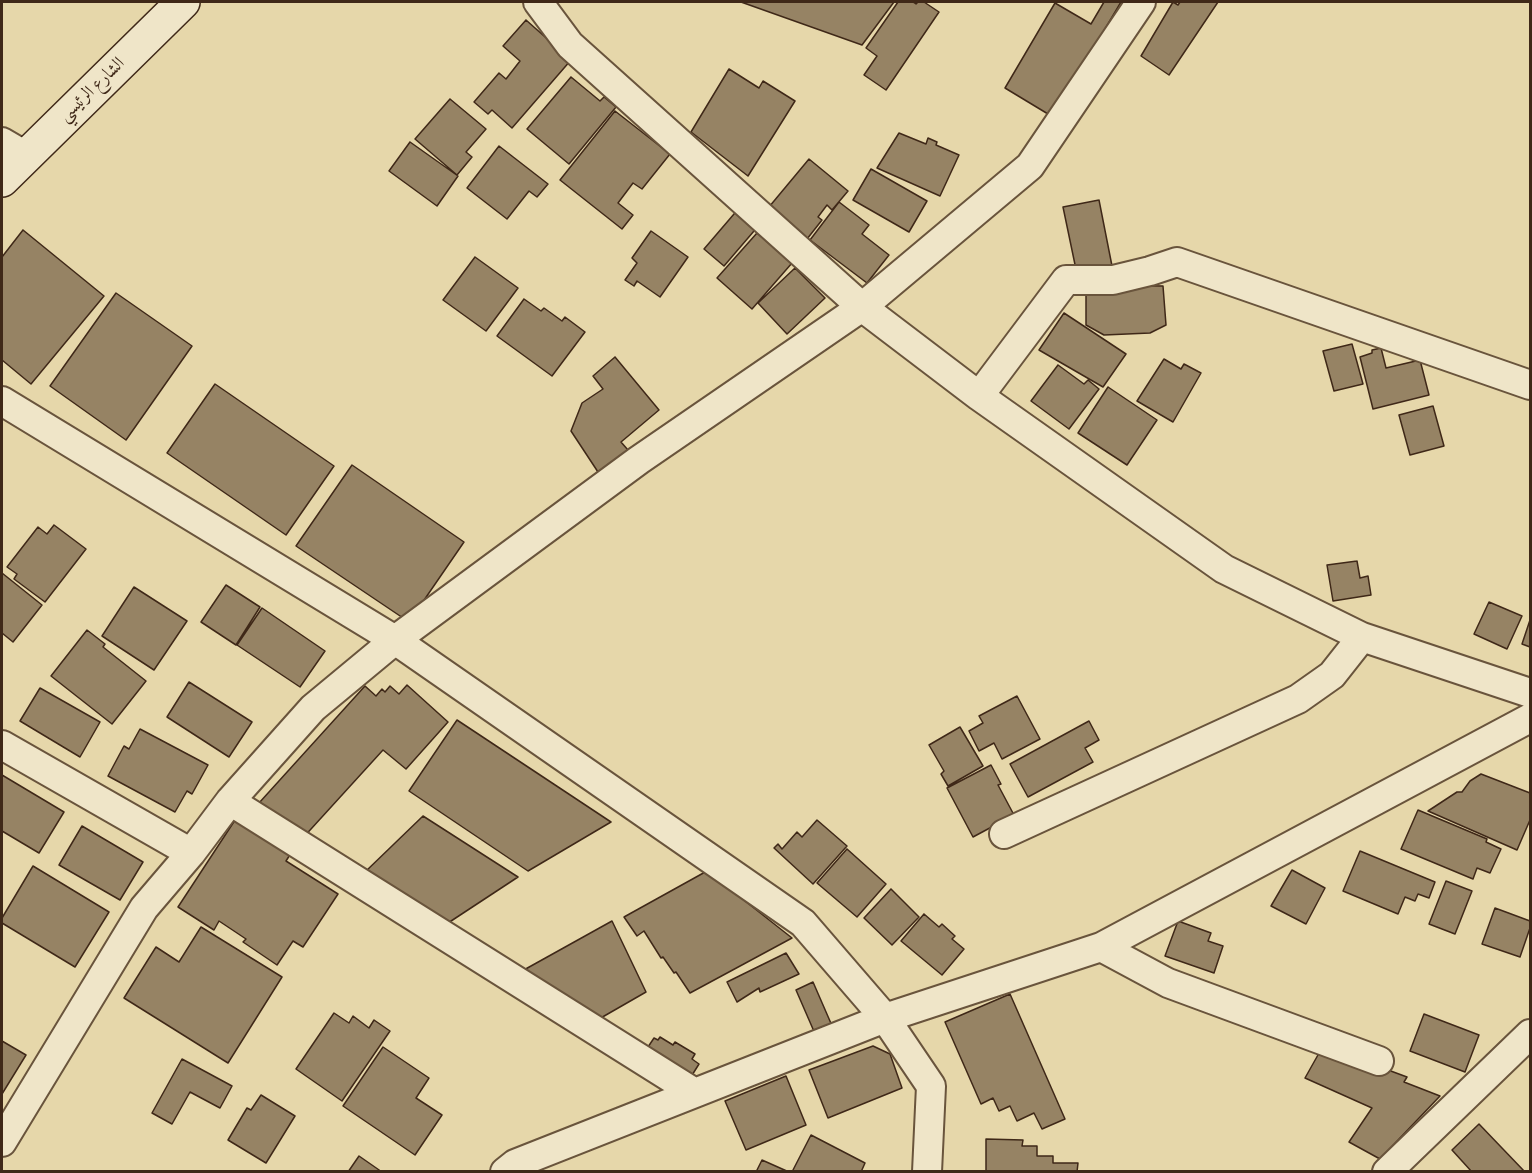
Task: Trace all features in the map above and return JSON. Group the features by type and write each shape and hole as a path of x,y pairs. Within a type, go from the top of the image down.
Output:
{"street":[{"name":"الشارع الرئيسي","path":"2,180 14,149 183,2"},
{"path":"538,2 570,45 862,307 979,396 1224,568 1362,637 1530,693"},
{"path":"2,1142 144,908 230,801 313,708 395,640 639,460 862,307 1030,166 1141,2"},
{"path":"979,396 1066,280 1113,280 1149,272 1177,261 1530,385"},
{"path":"2,401 395,640 803,923 885,1018 931,1086 927,1172"},
{"path":"1004,834 1298,699 1332,675 1362,637"},
{"path":"517,1169 695,1093 885,1018 1101,947 1530,717"},
{"path":"2,745 191,852"},
{"path":"230,801 695,1093"},
{"path":"1101,947 1168,983 1379,1061"},
{"path":"1387,1172 1530,1034"}],"building":[{"path":"741,2 894,2 862,45"},
{"path":"898,2 916,4 924,2 939,12 886,90 864,75 877,56 866,48"},
{"path":"1104,2 1121,2 1053,117 1005,88 1055,3 1091,24"},
{"path":"1173,2 1178,5 1180,2 1218,2 1169,75 1141,56"},
{"path":"526,20 571,60 512,128 492,110 488,114 474,102 499,73 506,79 520,61 503,46"},
{"path":"729,69 759,88 763,81 795,101 748,176 691,132"},
{"path":"571,77 600,101 604,97 616,107 569,164 527,129"},
{"path":"450,99 486,129 466,152 472,157 457,175 415,139"},
{"path":"615,111 670,154 642,189 633,183 618,203 633,215 622,229 560,180"},
{"path":"899,133 926,144 928,138 937,142 936,145 959,155 940,196 877,168"},
{"path":"410,142 458,176 437,206 389,171"},
{"path":"499,146 548,184 537,197 529,191 507,219 467,188"},
{"path":"809,159 848,191 832,210 827,205 818,217 822,220 807,239 769,207"},
{"path":"871,169 927,201 909,232 853,200"},
{"path":"1099,200 1113,271 1078,279 1063,207"},
{"path":"839,202 869,225 862,234 889,255 867,283 810,240"},
{"path":"740,207 760,224 724,266 704,249"},
{"path":"23,230 104,296 31,384 2,360 2,257"},
{"path":"651,231 688,257 660,297 637,281 634,286 625,280 637,263 632,258"},
{"path":"757,233 792,263 752,309 717,278"},
{"path":"475,257 518,288 486,331 443,300"},
{"path":"795,268 825,298 787,334 758,303"},
{"path":"1086,285 1163,286 1166,325 1150,333 1104,335 1086,325"},
{"path":"116,293 192,346 126,440 50,386"},
{"path":"524,299 541,311 544,308 562,321 565,317 585,332 552,376 497,336"},
{"path":"1064,313 1126,354 1103,387 1039,350"},
{"path":"1352,344 1363,384 1334,391 1323,351"},
{"path":"1381,348 1386,368 1420,360 1429,395 1373,409 1360,357"},
{"path":"615,357 659,410 621,442 628,450 598,472 571,431 582,403 603,389 593,376"},
{"path":"1164,359 1181,369 1184,364 1201,373 1173,422 1137,401"},
{"path":"1058,365 1084,384 1088,380 1099,389 1069,429 1031,401"},
{"path":"215,384 334,466 286,535 167,453"},
{"path":"1108,387 1157,420 1127,465 1078,433"},
{"path":"1433,406 1444,446 1410,455 1399,415"},
{"path":"352,465 464,542 409,622 296,546"},
{"path":"54,525 86,549 45,602 14,579 17,574 7,567 38,527 47,534"},
{"path":"1357,561 1360,578 1368,576 1371,595 1333,601 1327,565"},
{"path":"2,573 42,605 13,642 2,633"},
{"path":"226,585 260,607 236,645 201,622"},
{"path":"134,587 187,621 154,670 102,636"},
{"path":"1489,602 1522,616 1507,649 1474,634"},
{"path":"262,608 325,651 300,687 237,645"},
{"path":"1530,620 1530,647 1522,644"},
{"path":"87,630 105,644 103,647 146,681 112,724 51,676"},
{"path":"189,682 252,722 229,757 167,717"},
{"path":"407,685 448,722 406,769 383,750 301,840 259,803 365,686 376,696 382,689 385,692 390,686 399,694"},
{"path":"40,688 100,722 80,757 20,721"},
{"path":"1017,696 1040,739 1002,759 994,743 979,751 969,731 983,723 979,716"},
{"path":"457,720 611,822 528,871 409,791"},
{"path":"1089,721 1099,740 1085,748 1093,762 1028,797 1010,764"},
{"path":"960,727 983,766 948,786 941,774 944,771 929,745"},
{"path":"140,729 208,765 192,794 187,791 175,812 108,776 124,746 129,749"},
{"path":"991,765 1001,784 998,785 1014,815 973,837 947,788"},
{"path":"1481,774 1530,793 1530,820 1517,850 1428,811 1457,792 1462,792 1470,781"},
{"path":"2,775 64,812 39,853 2,831"},
{"path":"1418,810 1487,839 1486,842 1501,849 1490,873 1477,868 1473,879 1401,849"},
{"path":"239,814 293,850 286,861 338,894 303,947 293,941 277,965 243,942 246,939 219,921 214,930 178,907"},
{"path":"423,816 518,877 445,925 365,872"},
{"path":"817,820 847,846 813,884 774,848 778,844 782,849 797,832 802,837"},
{"path":"82,826 143,862 120,900 59,865"},
{"path":"847,849 886,884 857,917 817,883"},
{"path":"1360,851 1435,882 1429,898 1418,894 1415,901 1405,897 1398,914 1343,891"},
{"path":"33,866 109,912 75,967 2,923 2,918"},
{"path":"1292,870 1325,888 1306,924 1271,906"},
{"path":"707,871 792,938 690,993 676,972 674,973 663,957 661,958 644,931 637,936 624,917"},
{"path":"1446,881 1472,891 1455,934 1429,924"},
{"path":"891,889 919,917 892,945 864,918"},
{"path":"1495,908 1530,921 1530,928 1520,957 1482,944"},
{"path":"924,914 939,927 942,924 955,936 952,939 964,949 942,975 901,941"},
{"path":"612,921 646,992 599,1019 522,971"},
{"path":"1178,921 1211,933 1208,941 1223,946 1214,973 1165,956"},
{"path":"201,927 282,977 228,1063 124,998 156,947 179,962"},
{"path":"786,953 799,974 760,992 759,988 737,1002 727,982"},
{"path":"813,982 833,1028 816,1036 796,990"},
{"path":"1010,994 1065,1119 1042,1129 1034,1113 1017,1121 1010,1106 999,1111 993,1098 981,1104 945,1022"},
{"path":"334,1013 349,1023 353,1016 369,1028 374,1020 390,1031 342,1101 296,1069"},
{"path":"1424,1014 1479,1035 1465,1072 1410,1051"},
{"path":"660,1037 673,1045 675,1042 695,1054 692,1059 699,1064 689,1080 644,1053 654,1038 658,1040"},
{"path":"2,1041 26,1055 2,1094"},
{"path":"873,1046 890,1054 902,1088 828,1118 809,1070"},
{"path":"1323,1046 1407,1077 1404,1082 1440,1096 1380,1159 1349,1142 1372,1108 1305,1078"},
{"path":"383,1047 429,1078 416,1098 442,1115 415,1155 343,1106"},
{"path":"182,1059 232,1086 220,1108 190,1092 172,1124 152,1113"},
{"path":"786,1076 806,1125 746,1150 725,1101"},
{"path":"261,1095 295,1116 266,1163 228,1140 247,1108 251,1110"},
{"path":"1479,1124 1525,1172 1472,1172 1452,1150"},
{"path":"811,1135 865,1163 861,1172 795,1172 793,1170"},
{"path":"986,1139 1023,1140 1022,1146 1037,1146 1037,1156 1053,1156 1053,1163 1078,1163 1077,1172 986,1172"},
{"path":"359,1156 382,1172 348,1172"},
{"path":"762,1160 789,1172 756,1172"}]}
